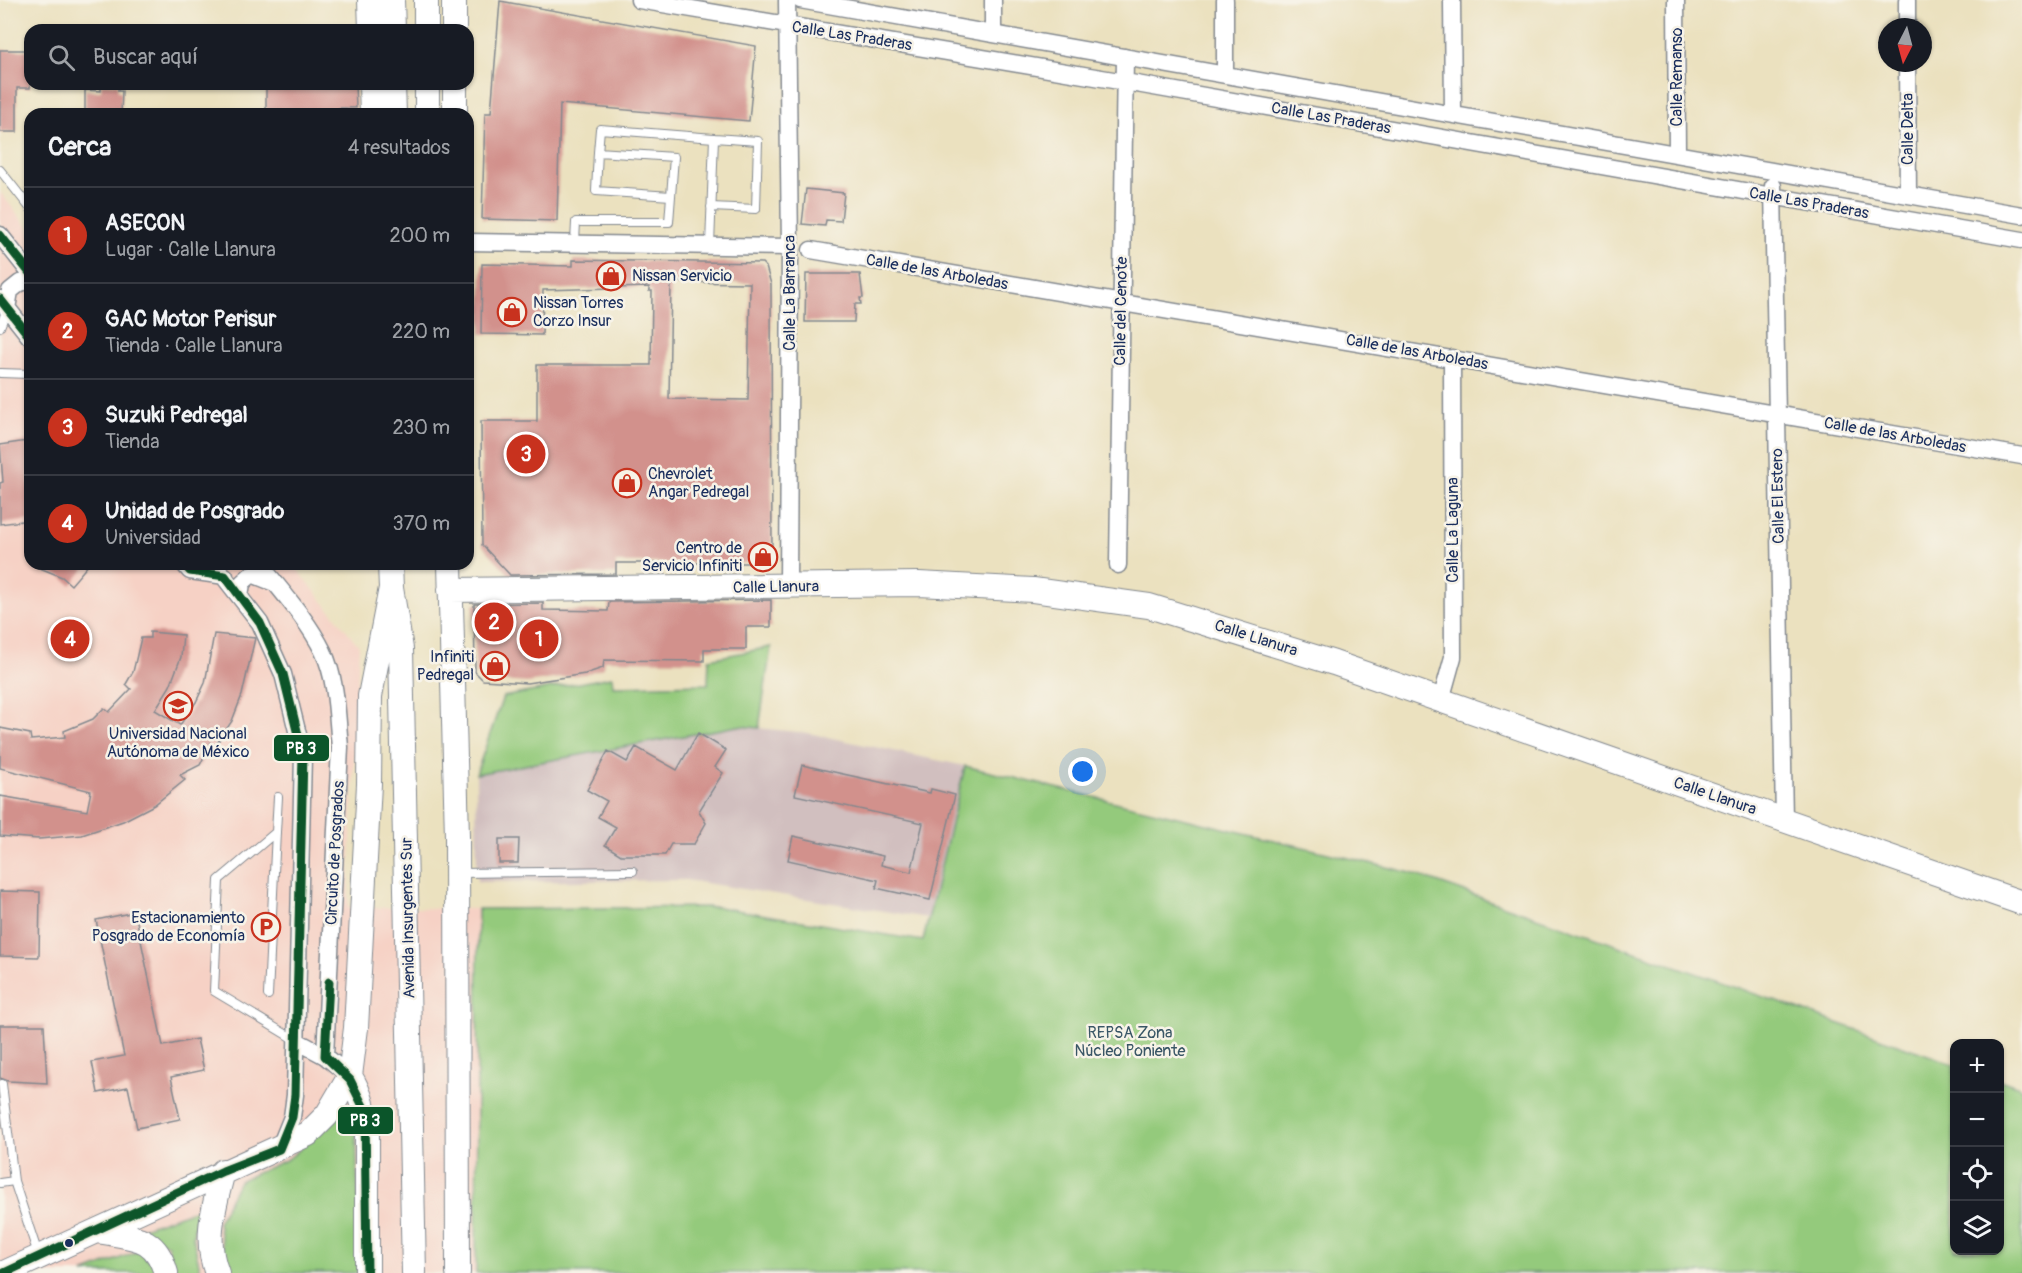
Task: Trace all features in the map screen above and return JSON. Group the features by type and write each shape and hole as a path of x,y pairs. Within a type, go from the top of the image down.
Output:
{"street":[{"path":"370,0 371,24"},
{"path":"392,0 393,24"},
{"path":"426,0 426,24"},
{"path":"454,0 454,24"},
{"name":"Calle Las Praderas","path":"639,0 685,3 788,26 1125,82 2022,240"},
{"name":"Calle La Barranca","path":"787,0 790,247 788,586"},
{"name":"Calle Las Praderas","path":"800,0 2022,215"},
{"path":"993,0 993,34"},
{"path":"1225,0 1226,74"},
{"path":"1452,0 1453,114"},
{"name":"Calle Remanso","path":"1677,0 1677,154"},
{"path":"1907,0 1907,18"},
{"name":"Calle del Cenote","path":"1118,565 1125,57"},
{"name":"Calle Delta","path":"1907,72 1908,195"},
{"path":"371,90 372,108"},
{"path":"393,90 394,108"},
{"path":"427,90 427,108"},
{"path":"454,90 455,108"},
{"name":"Calle El Estero","path":"1773,171 1784,820"},
{"path":"0,235 0,248"},
{"path":"0,235 24,265"},
{"path":"474,242 790,247"},
{"name":"Calle de las Arboledas","path":"811,250 2022,456"},
{"path":"24,282 10,291 4,304 24,329"},
{"name":"Calle La Laguna","path":"1441,700 1453,657 1452,358"},
{"path":"189,570 220,570"},
{"name":"Circuito de Posgrados","path":"220,570 260,623 283,674 303,754 297,1041 292,1117 279,1149"},
{"name":"Circuito de Posgrados","path":"265,570 295,607 324,652 336,698 340,747 326,1056"},
{"name":"Avenida Insurgentes Sur","path":"390,570 401,649 414,1273"},
{"path":"450,570 456,873 458,1273"},
{"path":"240,596 242,583 252,574 276,584"},
{"name":"Calle Llanura","path":"450,590 908,584 973,586 1121,601 1171,611 1441,700 2022,903"},
{"path":"4,1273 308,1134 327,1115 350,1076 356,1028 369,784 370,696 391,588"},
{"path":"297,1041 326,1056 350,1076 359,1090 365,1110 367,1133 367,1273"},
{"path":"216,1273 211,1259 209,1234 223,1171"},
{"path":"98,1231 144,1240 160,1255 166,1273"}],"lane":[{"path":"671,196 596,191 600,129 758,141 756,209 711,207"},
{"path":"710,245 714,138"},
{"path":"575,242 576,222 669,222 674,157 598,153"},
{"path":"0,170 24,200"},
{"path":"0,327 4,304"},
{"path":"0,373 24,374"},
{"path":"268,995 278,797"},
{"path":"276,832 219,880 214,991 297,1041"},
{"path":"456,873 633,871"},
{"path":"2,1084 14,1181 39,1257"},
{"path":"0,1183 14,1181"}],"shaded area":[{"name":"Universidad Nacional Autónoma de México","path":"0,192 24,222 24,570 298,570 359,646 348,907 478,909 718,907 923,941 965,766 1950,1248 1950,1255 2004,1255 2004,1081 2022,1088 2022,1273 0,1273"},
{"path":"738,726 808,733 965,766 928,918 686,880 477,882 476,774"}],"green space":[{"path":"771,647 759,728 738,726 476,774 503,697 612,677 613,686 708,684 709,659"},
{"name":"REPSA Zona Núcleo Poniente","path":"965,766 1411,873 1950,1063 1950,1255 2004,1255 2004,1081 2022,1088 2022,1273 476,1273 478,909 718,907 923,941"},
{"path":"346,1111 356,1121 360,1273 227,1273 218,1222 239,1181 288,1159"},
{"path":"197,1209 193,1237 201,1273 172,1273 168,1245 140,1229"},
{"path":"138,1251 155,1265 155,1273 83,1273"}],"building":[{"path":"500,1 756,46 749,121 560,104 557,221 482,219 485,113 491,113"},
{"path":"0,50 24,50 24,88 17,88 17,132 0,132"},
{"path":"85,90 122,91 121,108 85,108"},
{"path":"266,90 355,90 356,108 266,108"},
{"path":"806,189 844,193 841,221 826,220 825,226 802,224"},
{"name":"Chevrolet Angar Pedregal","path":"573,260 762,263 766,267 771,284 772,563 616,563 616,574 510,575 482,545 481,421 537,421 537,365 651,365 652,291 649,291 649,287 543,290 542,335 481,334 482,264 573,266","holes":["671,282 750,283 748,400 669,399"]},
{"path":"806,274 860,274 863,298 860,298 861,304 855,304 854,322 805,322"},
{"path":"24,441 24,521 0,524 0,483 3,482 0,445"},
{"path":"45,570 84,570 71,585 62,577"},
{"path":"771,600 771,627 746,627 746,649 704,649 704,661 604,660 603,668 585,674 527,683 483,680 475,672 474,604 543,603 543,610 608,611 609,602"},
{"path":"150,632 183,635 181,657 170,686 155,710 180,725 196,702 205,683 214,634 255,638 242,695 232,721 215,746 211,743 200,765 180,775 185,780 154,805 123,821 82,835 39,839 0,836 0,796 87,811 91,791 0,768 0,728 30,734 31,740 65,737 64,731 93,719 104,708 109,712 131,689 126,684 133,672 141,638 150,638"},
{"path":"698,733 726,750 715,767 723,773 699,811 706,823 694,844 671,844 665,855 621,855 605,845 616,827 598,817 607,801 587,790 608,751 627,762 636,747 677,770"},
{"path":"802,765 930,793 931,789 955,795 930,900 876,888 878,880 788,860 793,836 883,856 881,865 911,872 923,823 795,795"},
{"path":"499,839 519,839 518,863 499,863"},
{"path":"0,891 40,892 39,957 0,956"},
{"path":"135,912 163,1046 197,1039 204,1070 171,1077 180,1119 137,1128 128,1087 98,1093 92,1062 124,1056 96,920"},
{"path":"0,1025 44,1025 47,1083 8,1081 0,1078"}],"transit line":[{"path":"0,235 24,265"},
{"path":"0,299 24,329"},
{"path":"4,1273 223,1171 279,1149 292,1117 295,1095 303,755 283,674 260,623 225,576 189,570"},
{"path":"329,982 325,1056 350,1080 365,1110 367,1273"}],"place":[{"name":"Nissan Servicio","path":"611,276"},
{"name":"Nissan Torres Corzo Insur","path":"512,312"},
{"name":"Suzuki Pedregal","path":"526,454"},
{"name":"Chevrolet Angar Pedregal","path":"627,483"},
{"name":"Centro de Servicio Infiniti","path":"763,557"},
{"name":"GAC Motor Perisur","path":"494,622"},
{"name":"Unidad de Posgrado","path":"70,639"},
{"name":"ASECON","path":"539,639"},
{"name":"Infiniti Pedregal","path":"495,666"},
{"name":"Universidad Nacional Autónoma de México","path":"178,706"},
{"name":"Estacionamiento Posgrado de Economía","path":"266,927"}]}
